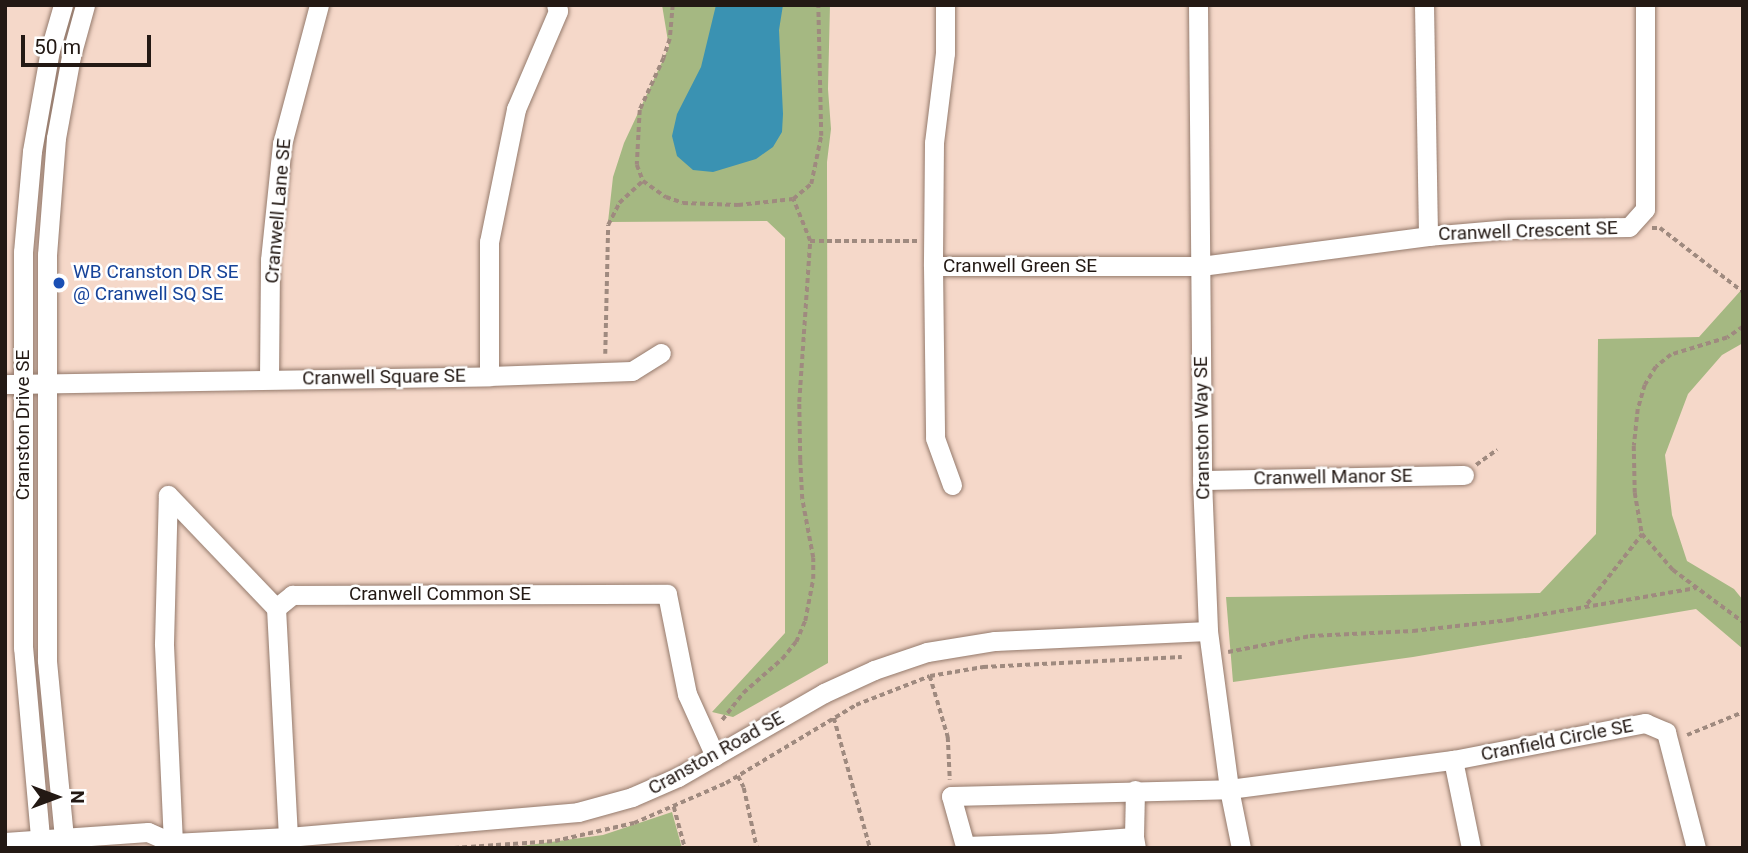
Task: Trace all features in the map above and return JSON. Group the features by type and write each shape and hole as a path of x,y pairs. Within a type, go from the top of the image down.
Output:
{"street":[{"name":"Cranston Drive SE","path":"40,843 23,649 14,384 32,151 50,50 63,5"},
{"name":"Cranston Drive SE","path":"64,842 47,660 47,255 56,138 71,56 85,5"},
{"name":"Cranwell Lane SE","path":"269,379 270,260 282,144 319,5"},
{"name":"Cranwell Square SE","path":"14,384 489,376 489,242 516,109 558,11 556,5"},
{"name":"Cranwell Green SE","path":"946,5 946,53 934,143 933,266 1201,266"},
{"name":"Cranston Way SE","path":"1198,5 1202,480 1208,631 1229,789 1241,848"},
{"path":"1424,5 1428,236"},
{"name":"Cranwell Crescent SE","path":"1201,266 1428,236 1510,229 1629,227 1645,209 1645,5"},
{"path":"933,266 935,438 952,485"},
{"path":"489,376 632,372 661,353"},
{"name":"Cranwell Manor SE","path":"1202,480 1464,475"},
{"path":"168,845 164,643 168,495 276,608 288,837"},
{"name":"Cranwell Common SE","path":"276,608 292,595 667,594 687,694 715,756"},
{"name":"Cranston Road SE","path":"5,842 64,842 148,832 168,845 578,812 632,797 715,756 835,687 927,652 995,641 1208,631"},
{"name":"Cranfield Circle SE","path":"951,796 1229,789 1453,760 1645,723 1666,732 1696,848"},
{"name":"Cranfield Circle SE","path":"1453,760 1471,848"},
{"path":"951,796 965,846 1052,846 1135,842 1135,790"}],"path":[{"path":"673,5 670,39 640,110 637,165 643,181 666,197 683,203 737,205 793,199 811,184 821,136 818,5"},
{"path":"608,372 604,284 608,225 619,203 643,181"},
{"path":"722,720 743,693 782,659 796,642 807,611 813,558 802,499 799,402 810,241 793,199"},
{"path":"1629,227 1660,228 1743,292"},
{"path":"810,241 920,241"},
{"path":"1743,327 1727,338 1671,355 1656,367 1645,385 1638,409 1634,446 1635,493 1642,534 1661,559 1743,622"},
{"path":"1464,475 1497,450"},
{"path":"1586,605 1642,534"},
{"path":"1226,652 1310,636 1413,631 1509,620 1696,588"},
{"path":"454,848 555,841 596,833 674,807 738,776 876,696 930,676 983,667 1182,657"},
{"path":"930,676 948,737 951,796"},
{"path":"1687,735 1743,712"},
{"path":"834,718 870,848"},
{"path":"738,776 744,788 757,848"},
{"path":"674,807 685,848"}],"green space":[{"path":"662,5 830,5 828,89 831,129 827,162 828,663 733,717 712,712 785,633 785,238 767,221 608,222 613,177 624,143 669,47"},
{"path":"1743,288 1743,343 1722,355 1688,394 1665,455 1672,515 1687,561 1734,589 1743,600 1743,649 1696,609 1413,657 1233,682 1226,597 1540,593 1596,534 1598,339 1699,337"},
{"path":"672,812 682,848 506,848 603,835"}],"water":[{"path":"716,5 783,5 779,30 783,114 782,132 773,147 756,159 713,172 693,170 677,156 672,136 677,114 701,67"}],"place":[{"name":"WB Cranston DR SE @ Cranwell SQ SE","path":"59,283"}]}
